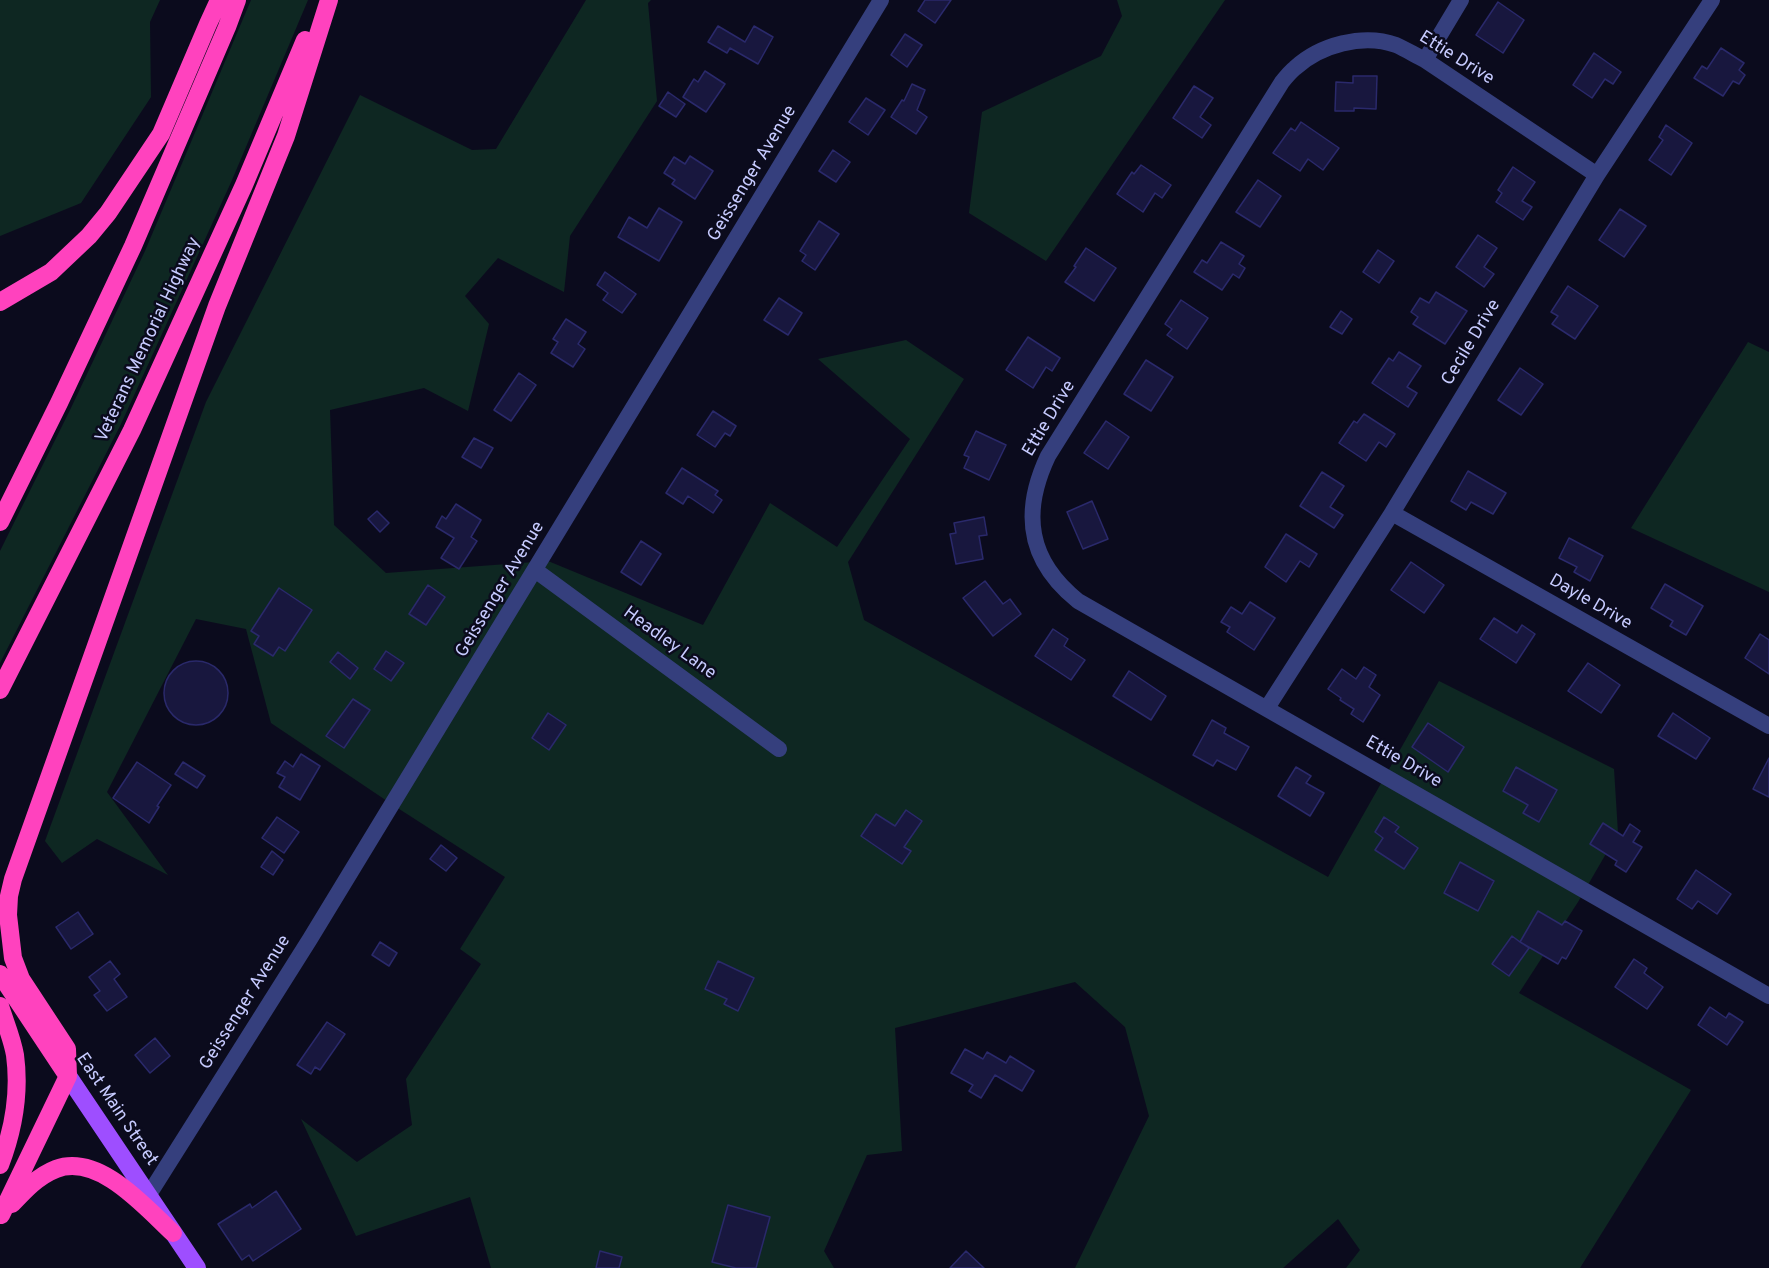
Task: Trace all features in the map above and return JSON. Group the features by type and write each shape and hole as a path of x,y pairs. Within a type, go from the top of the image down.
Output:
{"highway":[{"path":"0,302 51,272 89,236 108,213 161,134 219,0"},
{"path":"0,522 133,246 237,0"},
{"name":"Veterans Memorial Highway","path":"0,690 132,430 244,185 321,0"},
{"path":"0,1215 68,1076 67,1049 21,979 13,958 8,915 13,879 217,306 286,136 329,0"},
{"name":"East Main Street","path":"0,974 68,1076"},
{"path":"0,1006 11,1039 16,1074 16,1095 10,1130 0,1165"},
{"path":"0,1215 32,1183 44,1175 68,1166 81,1166 106,1176 129,1193 173,1233"}],"main road":[{"name":"East Main Street","path":"68,1076 197,1268"}],"street":[{"name":"Geissenger Avenue","path":"148,1196 310,939 881,0"},
{"path":"1425,60 1461,0"},
{"name":"Cecile Drive","path":"1267,708 1392,513 1597,175 1712,0"},
{"name":"Ettie Drive","path":"1597,175 1425,60 1395,45 1362,41 1332,46 1311,56 1294,68 1282,82 1048,456 1039,476 1034,497 1032,519 1034,538 1039,555 1050,573 1062,588 1078,601 1769,996"},
{"name":"Dayle Drive","path":"1392,513 1769,726"},
{"name":"Headley Lane","path":"535,570 779,749"}],"green space":[{"path":"0,0 160,0 150,22 151,97 81,203 0,236"},
{"path":"251,0 308,0 232,180 121,424 0,663 0,551 145,251"},
{"path":"586,0 651,0 648,3 657,101 570,236 564,292 498,258 465,296 489,324 468,411 424,388 330,410 334,525 386,573 548,561 703,625 770,503 837,547 910,439 818,359 906,340 964,379 848,562 864,620 1328,877 1439,681 1614,769 1618,833 1578,902 1519,993 1691,1090 1580,1268 1346,1268 1360,1250 1338,1219 1283,1268 1075,1268 1149,1116 1125,1027 1075,982 895,1028 902,1151 867,1155 824,1251 834,1268 491,1268 470,1197 356,1236 301,1119 357,1162 412,1125 406,1079 481,964 460,949 505,877 271,723 246,629 196,619 107,792 168,875 97,839 62,863 45,841 206,402 360,95 472,150 496,149"},
{"path":"1117,0 1225,0 1046,261 969,213 982,112 1101,56 1122,16"},
{"path":"1748,342 1769,352 1769,592 1631,528"}],"building":[{"path":"925,0 951,0 935,23 918,11"},
{"path":"1498,2 1524,20 1503,53 1476,35"},
{"path":"718,26 745,42 754,26 773,37 758,64 730,48 727,53 708,42"},
{"path":"905,34 922,45 907,67 891,55"},
{"path":"1721,48 1744,63 1739,70 1745,75 1739,84 1733,81 1723,96 1694,78 1702,66 1707,69"},
{"path":"1594,53 1621,72 1613,84 1605,79 1592,98 1573,85"},
{"path":"705,71 725,84 706,112 683,97 694,79 698,82"},
{"path":"1353,76 1377,76 1376,109 1354,108 1354,111 1335,111 1336,82 1353,83"},
{"path":"912,84 925,90 917,110 927,117 916,134 891,117 902,100 904,101"},
{"path":"1194,86 1213,98 1200,117 1211,125 1202,138 1173,118"},
{"path":"668,92 685,104 676,117 659,106"},
{"path":"866,98 885,110 868,135 849,122"},
{"path":"1301,122 1339,148 1323,170 1308,159 1300,171 1273,153 1291,128 1295,131"},
{"path":"1666,125 1692,143 1671,175 1649,160 1663,140 1659,137"},
{"path":"833,150 850,162 836,182 819,171"},
{"path":"690,156 713,171 695,199 672,184 675,180 664,173 674,157 685,164"},
{"path":"1141,165 1171,185 1162,198 1155,193 1143,212 1117,194 1132,172 1134,174"},
{"path":"1513,167 1535,182 1522,201 1532,207 1523,220 1496,202 1502,193 1498,190"},
{"path":"1258,180 1281,196 1260,227 1236,212"},
{"path":"659,208 682,222 659,261 618,237 629,217 647,228"},
{"path":"1620,209 1646,226 1624,257 1599,240"},
{"path":"819,221 839,234 815,270 802,261 806,255 800,251"},
{"path":"1478,235 1497,248 1484,267 1494,274 1484,287 1456,267"},
{"path":"1221,242 1244,256 1239,264 1245,268 1239,278 1233,274 1222,290 1194,272 1202,260 1207,263"},
{"path":"1086,248 1116,268 1094,301 1065,282"},
{"path":"1378,250 1394,261 1379,283 1363,272"},
{"path":"605,272 636,294 622,313 603,300 608,293 597,285"},
{"path":"1568,286 1598,306 1575,339 1552,324 1558,316 1551,312"},
{"path":"1436,292 1467,311 1445,344 1413,324 1418,317 1411,312 1420,298 1429,303"},
{"path":"779,298 802,313 788,335 764,320"},
{"path":"1181,300 1208,318 1187,349 1167,335 1172,329 1165,324"},
{"path":"1341,311 1352,319 1342,334 1330,327"},
{"path":"566,319 586,332 578,344 585,349 573,367 551,353 558,342 553,339"},
{"path":"1028,337 1060,358 1052,371 1046,367 1033,388 1006,370"},
{"path":"1399,352 1421,366 1407,387 1417,393 1408,407 1372,383 1389,358 1393,361"},
{"path":"1146,360 1173,377 1151,411 1124,394"},
{"path":"1520,368 1543,384 1521,415 1498,400"},
{"path":"519,373 536,385 511,421 494,410"},
{"path":"713,411 736,426 730,436 725,433 715,447 697,435"},
{"path":"1364,414 1395,434 1386,447 1379,442 1366,461 1339,443 1354,421 1357,423"},
{"path":"1106,421 1129,437 1108,469 1084,453"},
{"path":"976,431 1006,445 989,480 964,468 969,457 964,455"},
{"path":"474,438 493,448 481,468 462,457"},
{"path":"682,468 718,491 715,495 722,500 713,513 688,496 683,504 666,493"},
{"path":"1468,471 1506,493 1493,514 1471,502 1466,510 1451,501"},
{"path":"1322,472 1344,486 1330,507 1343,515 1334,528 1300,506"},
{"path":"1092,501 1108,539 1083,549 1067,512"},
{"path":"456,504 481,520 471,537 477,541 459,569 441,558 454,538 436,527 442,516 446,519"},
{"path":"377,511 389,523 380,532 368,519"},
{"path":"984,517 987,535 979,536 983,559 956,564 950,534 956,533 954,523"},
{"path":"1286,534 1317,554 1309,567 1300,561 1286,582 1265,567"},
{"path":"1569,538 1603,556 1590,581 1574,572 1577,567 1559,558"},
{"path":"641,541 661,554 641,585 621,572"},
{"path":"1411,562 1444,585 1424,613 1391,590"},
{"path":"985,581 1003,604 1010,599 1021,614 993,636 963,598"},
{"path":"1665,584 1703,606 1686,635 1670,626 1673,621 1651,608"},
{"path":"428,585 445,597 426,625 409,614"},
{"path":"279,588 312,610 285,651 279,647 273,656 254,644 259,636 251,631"},
{"path":"1250,602 1275,618 1254,650 1227,632 1230,627 1221,622 1231,607 1242,614"},
{"path":"1494,618 1517,633 1522,625 1535,634 1516,663 1480,639"},
{"path":"1053,629 1068,639 1064,646 1085,660 1071,680 1035,656"},
{"path":"1760,634 1769,640 1769,674 1745,658"},
{"path":"386,651 404,663 391,681 374,669"},
{"path":"338,652 358,668 350,679 330,662"},
{"path":"196,661 214,667 222,675 228,693 222,711 214,719 196,725 178,719 170,711 164,693 170,675 178,667"},
{"path":"1588,663 1620,685 1601,713 1568,691"},
{"path":"1364,667 1376,675 1369,687 1380,695 1363,722 1351,714 1354,709 1328,689 1342,669 1356,679"},
{"path":"1129,671 1166,696 1151,720 1113,696"},
{"path":"353,699 370,710 344,748 326,736"},
{"path":"548,713 566,725 549,750 532,738"},
{"path":"1673,713 1710,738 1696,759 1658,736"},
{"path":"1212,720 1226,728 1224,733 1249,747 1236,770 1217,760 1213,766 1193,755"},
{"path":"1428,723 1464,747 1448,772 1412,747"},
{"path":"301,754 320,766 300,800 279,787 285,777 277,773 285,761 293,767"},
{"path":"1769,758 1769,797 1753,789"},
{"path":"137,762 171,785 149,823 113,798"},
{"path":"183,762 205,776 197,788 175,774"},
{"path":"1296,767 1311,776 1306,783 1324,793 1310,816 1278,796"},
{"path":"1516,767 1557,790 1539,822 1523,813 1528,805 1503,791"},
{"path":"906,810 922,821 904,847 911,851 902,864 861,836 876,814 895,826"},
{"path":"277,817 299,832 284,853 262,838"},
{"path":"1384,817 1399,827 1395,832 1418,848 1404,869 1375,850 1383,838 1375,832"},
{"path":"1603,823 1623,836 1630,824 1640,831 1633,842 1642,847 1626,872 1615,865 1617,861 1590,844"},
{"path":"441,845 457,858 446,871 430,859"},
{"path":"272,851 283,860 273,875 261,867"},
{"path":"1460,862 1494,881 1478,911 1444,893"},
{"path":"1696,870 1731,894 1717,914 1698,901 1692,909 1677,899"},
{"path":"1538,911 1562,925 1565,921 1582,931 1566,959 1562,957 1558,964 1520,942"},
{"path":"78,912 93,934 71,949 56,927"},
{"path":"1512,936 1529,948 1509,976 1492,964"},
{"path":"380,942 397,953 389,966 372,955"},
{"path":"1634,959 1647,968 1644,973 1663,987 1647,1009 1615,987"},
{"path":"110,961 120,974 114,979 127,997 107,1011 94,995 100,991 89,977"},
{"path":"718,961 754,978 738,1011 724,1004 727,999 705,989"},
{"path":"1710,1007 1726,1018 1729,1013 1743,1022 1727,1045 1698,1025"},
{"path":"327,1022 345,1034 320,1070 315,1067 311,1074 297,1065"},
{"path":"155,1038 170,1056 150,1073 135,1055"},
{"path":"965,1049 983,1059 987,1052 1006,1063 1010,1056 1034,1071 1022,1091 995,1075 981,1098 969,1091 973,1085 951,1073"},
{"path":"276,1191 301,1229 253,1261 249,1255 242,1260 218,1224 250,1204 252,1208"},
{"path":"728,1205 770,1217 756,1268 736,1268 712,1262"},
{"path":"600,1251 622,1257 619,1268 596,1268"},
{"path":"966,1251 984,1268 950,1268"}]}
